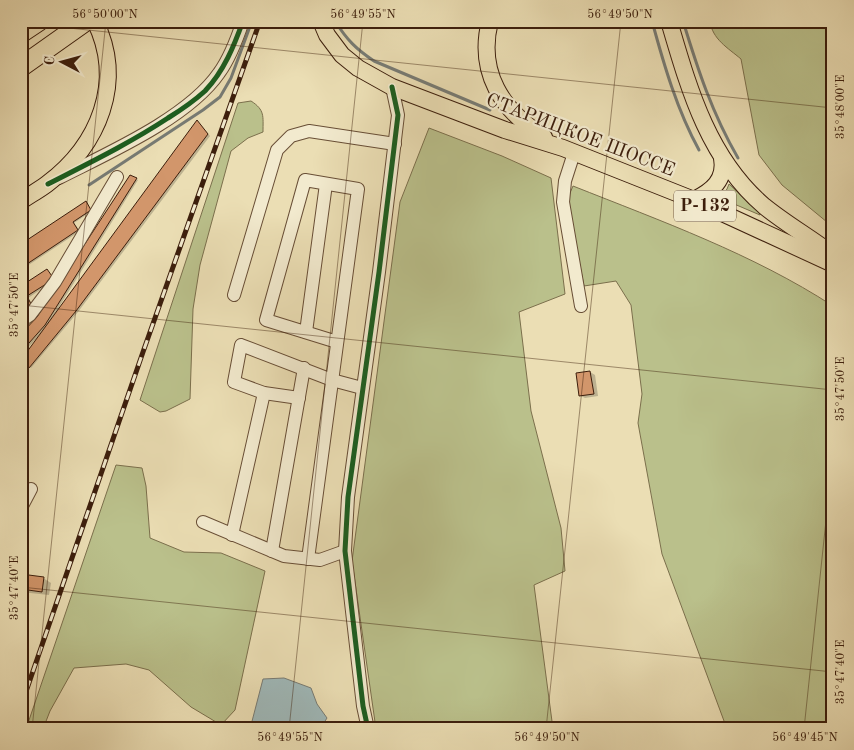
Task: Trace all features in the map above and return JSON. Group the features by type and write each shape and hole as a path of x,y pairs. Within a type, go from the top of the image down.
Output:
{"highway":[{"path":"21,34 39,21"},
{"path":"21,67 86,21"}],"main road":[{"path":"21,201 48,184 78,153 103,111 107,93 108,62 102,36 95,21"},
{"name":"СТАРИЦКОЕ ШОССЕ","path":"322,21 327,35 342,55 358,68 392,87 505,130 569,150 694,200 833,264"},
{"path":"490,21 487,57 496,86 507,106 528,126 569,150"},
{"path":"669,21 690,91 700,116 722,158 765,206 833,255"},
{"path":"694,200 708,193 718,182 723,168 722,158"}],"street":[{"path":"48,184 137,138 205,91 219,74 229,57 243,21"},
{"path":"368,729 362,696 345,551 348,497 379,272 398,115 392,87"},
{"path":"234,295 277,150 291,136 309,131 395,144"},
{"path":"569,150 563,202 581,306"},
{"path":"21,321 30,316 55,282 117,177"},
{"path":"308,559 358,189 305,180 266,320 337,342"},
{"path":"306,332 326,184"},
{"path":"299,398 264,393 234,382 242,345 332,380 362,388"},
{"path":"272,552 304,368"},
{"path":"232,535 264,393"},
{"path":"21,508 31,489"},
{"path":"203,522 284,556 320,560 345,551"}],"green space":[{"path":"710,21 833,21 833,227 782,185 759,155 741,59 717,38"},
{"path":"251,101 261,111 263,132 248,138 231,151 200,265 193,309 190,399 160,412 140,400 238,103"},
{"path":"429,128 502,156 551,178 565,294 519,312 531,411 561,528 565,571 534,585 553,729 376,729 352,561 400,202"},
{"path":"729,184 760,213 760,215 720,198"},
{"path":"573,186 739,254 802,287 833,306 833,729 727,729 662,554 638,423 642,394 631,305 616,281 584,286 567,200"},
{"path":"116,465 142,468 146,486 150,538 184,552 221,553 265,571 235,710 221,725 191,707 149,670 126,664 74,668 50,711 43,729 26,729"}],"water":[{"path":"284,678 311,688 317,704 327,718 320,729 250,729 263,679"}],"building":[{"path":"197,120 208,134 76,311 29,368 21,360"},
{"path":"130,175 137,178 45,325 21,352 21,334 37,317"},
{"path":"86,201 91,210 73,222 78,230 21,268 21,244"},
{"path":"47,269 54,279 27,296 31,304 21,310 21,286"},
{"path":"590,371 594,394 579,396 576,373"},
{"path":"21,574 44,577 42,592 21,589"}],"waterway":[{"path":"89,185 220,97 231,78 252,21"},
{"path":"335,21 352,44 374,61 490,110"},
{"path":"652,21 666,71 691,135 699,150"},
{"path":"683,21 706,91 738,158"}],"railway":[{"path":"21,706 260,21"}],"cycle path":[{"path":"48,184 139,136 201,95 223,67 243,21"},
{"path":"368,729 363,706 345,551 348,497 379,272 398,115 392,87"}]}
